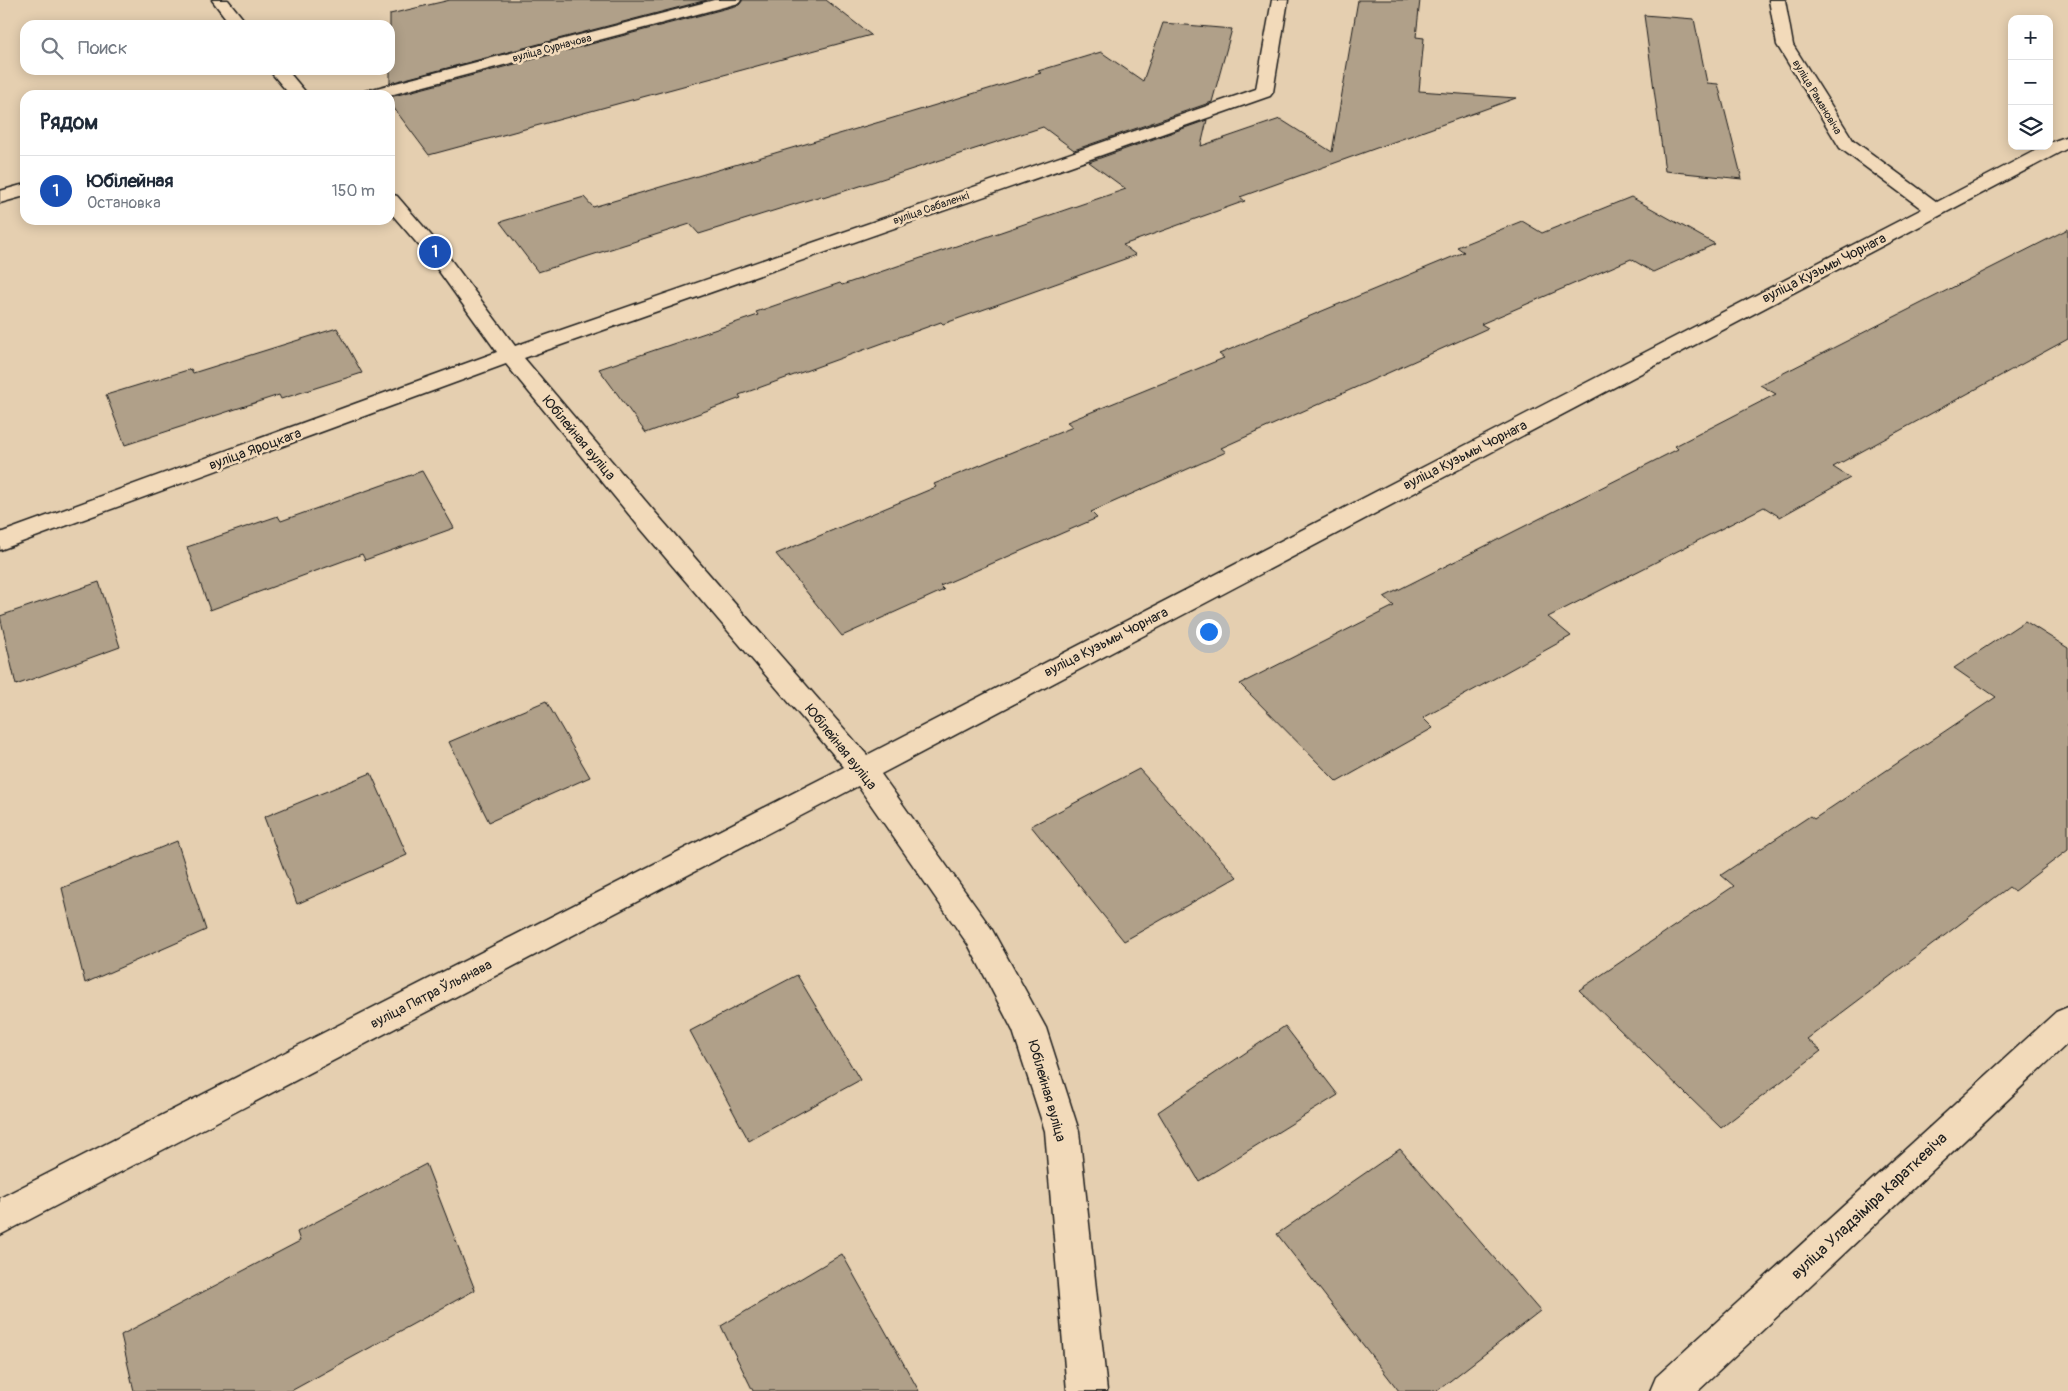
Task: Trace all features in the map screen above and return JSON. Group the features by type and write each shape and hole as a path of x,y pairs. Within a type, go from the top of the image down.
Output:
{"street":[{"path":"220,0 236,20"},
{"name":"вуліца Сурначова","path":"391,90 732,0"},
{"name":"вуліца Сабаленкі","path":"510,355 1264,92 1280,0"},
{"name":"вуліца Рамановіча","path":"1777,0 1785,46 1846,144 1936,210"},
{"path":"282,75 295,90"},
{"name":"вуліца Кузьмы Чорнага","path":"862,769 2068,140"},
{"path":"0,197 20,191"},
{"name":"Юбілейная вуліца","path":"395,206 435,252 510,355 645,517 862,769 980,937 1029,1028 1062,1131 1087,1391"},
{"name":"вуліца Яроцкага","path":"0,542 510,355"},
{"name":"вуліца Пятра Ўльянава","path":"0,1217 862,769"},
{"name":"вуліца Уладзіміра Караткевіча","path":"1670,1391 2068,1022"}],"building":[{"path":"450,0 707,0 390,83 390,75 395,75 395,20 390,20 390,14"},
{"path":"743,0 826,0 871,35 429,155 395,110 395,96 739,5"},
{"path":"1358,0 1420,0 1416,37 1424,38 1419,91 1516,98 1240,197 1245,201 1123,245 1136,255 943,324 941,322 739,395 741,398 646,433 599,369 758,315 756,312 840,283 842,285 1126,189 1089,162 1207,120 1201,146 1280,119 1332,152"},
{"path":"1644,15 1694,19 1707,83 1718,84 1742,179 1665,171"},
{"path":"1163,23 1232,29 1212,102 1074,150 1043,127 823,198 821,196 699,234 690,224 538,272 500,222 584,197 593,207 1041,73 1038,71 1101,52 1143,81"},
{"path":"1631,197 1715,244 1653,272 1631,259 1481,324 1488,328 1221,448 1226,452 1091,512 1097,518 940,586 944,590 842,636 776,554 936,487 934,484 1073,427 1067,422 1224,358 1219,354 1464,252 1457,247 1522,221 1542,233"},
{"path":"2068,229 2068,339 1833,467 1850,478 1780,517 1764,507 1548,617 1571,636 1423,718 1433,728 1337,782 1240,684 1394,606 1384,597 1678,449 1675,446 1776,394 1760,385"},
{"path":"337,328 362,373 281,399 279,395 125,445 106,395 191,369 193,373"},
{"path":"422,471 454,528 365,560 362,554 210,610 187,547 278,516 281,521"},
{"path":"99,582 120,647 16,685 0,616"},
{"path":"2025,621 2068,648 2068,850 2014,891 2009,887 1807,1039 1821,1051 1721,1128 1579,990 1734,886 1721,875 1810,816 1814,819 1996,697 1954,668"},
{"path":"546,701 590,777 489,822 449,742"},
{"path":"1139,769 1237,877 1124,941 1031,826"},
{"path":"371,773 407,855 297,904 264,817"},
{"path":"177,841 206,930 85,983 62,888"},
{"path":"797,975 860,1080 749,1141 690,1031"},
{"path":"1285,1026 1338,1095 1199,1181 1158,1112"},
{"path":"1400,1149 1540,1311 1437,1391 1399,1391 1277,1234"},
{"path":"426,1164 475,1290 291,1391 134,1391 121,1335 300,1241 297,1232"},
{"path":"842,1254 919,1391 753,1391 721,1326"}],"place":[{"name":"Юбілейная","path":"435,252"}]}
